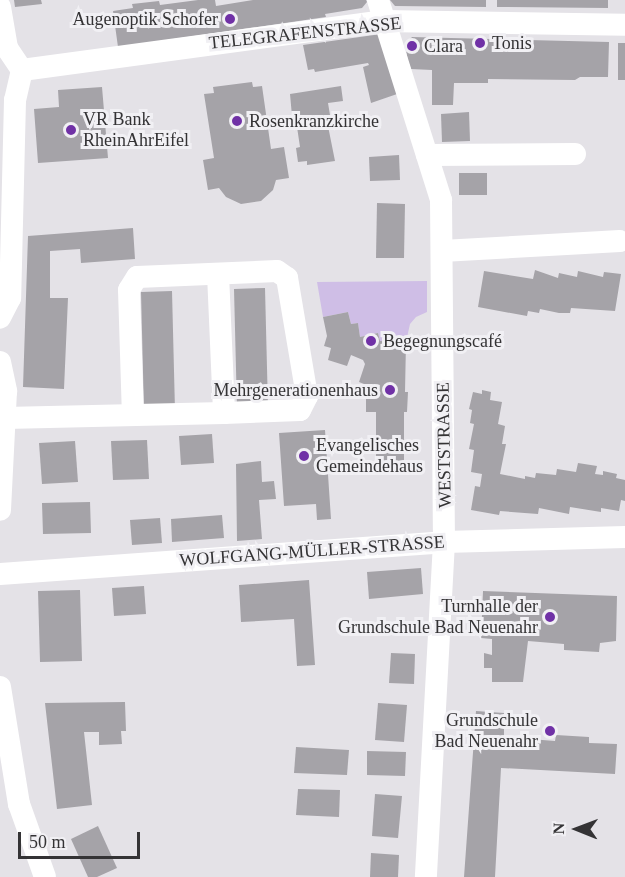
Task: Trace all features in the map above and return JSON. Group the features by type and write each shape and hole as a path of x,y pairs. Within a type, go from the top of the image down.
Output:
{"street":[{"path":"0,7 6,48 22,70 15,100 6,180 10,298 0,318"},
{"name":"TELEGRAFENSTRASSE","path":"22,70 381,10 625,25"},
{"name":"WESTSTRASSE","path":"381,10 441,200 444,542 426,877"},
{"path":"427,156 575,154"},
{"path":"442,251 621,241"},
{"path":"5,418 224,413 300,410 307,396 287,278 276,271 137,277 129,290 133,415"},
{"path":"218,274 224,413"},
{"path":"0,362 6,391 0,510"},
{"name":"WOLFGANG-MÜLLER-STRASSE","path":"0,573 444,542 625,537"},
{"path":"0,687 6,768 29,838 45,877"}],"shaded area":[{"path":"427,281 427,312 416,317 410,324 406,342 380,341 378,333 360,337 358,323 351,324 348,312 323,317 317,282"}],"building":[{"path":"14,0 41,0 42,4 15,7"},
{"path":"215,0 216,6 253,0 366,0 367,2 362,8 325,14 326,17 118,47 113,11 133,8 132,4 159,1 160,5"},
{"path":"390,0 486,0 486,7 395,6"},
{"path":"497,0 608,0 608,8 497,7"},
{"path":"381,34 400,93 371,103 363,67 369,65 368,63 315,72 314,69 308,70 303,45"},
{"path":"412,37 609,42 608,77 580,77 575,80 488,79 488,83 454,83 453,105 432,105 432,70 411,69 408,61 405,45"},
{"path":"618,43 625,43 625,80 618,80"},
{"name":"Rosenkranzkirche","path":"252,82 253,87 262,86 271,149 284,147 289,178 276,180 273,190 261,201 241,204 226,197 219,188 208,190 203,160 214,158 204,94 214,93 213,87"},
{"path":"341,86 343,101 328,103 331,121 327,121 335,161 307,165 307,161 298,162 296,148 300,147 297,127 293,127 290,94"},
{"name":"VR Bank RheinAhrEifel","path":"102,87 108,158 38,163 34,109 59,107 58,90"},
{"path":"469,112 470,141 442,142 441,114"},
{"path":"399,155 400,180 370,181 369,157"},
{"path":"459,173 487,173 487,195 459,195"},
{"path":"377,203 405,204 404,258 376,258"},
{"path":"133,228 135,259 81,263 80,249 50,251 50,298 68,298 64,389 23,387 28,236"},
{"path":"535,270 558,278 559,273 577,277 578,271 603,277 604,272 621,274 615,311 571,308 570,313 559,313 540,309 539,313 528,311 527,316 478,307 484,271 533,279"},
{"path":"265,288 268,408 237,409 234,289"},
{"path":"172,291 175,411 144,412 141,292"},
{"name":"Mehrgenerationenhaus","path":"348,312 351,324 358,323 360,337 378,333 380,341 406,342 405,392 408,392 407,412 404,412 404,466 376,466 376,412 366,412 366,392 374,392 374,388 359,382 365,364 363,360 351,355 347,366 328,360 331,348 324,346 327,336 323,317"},
{"path":"482,390 491,392 490,400 502,402 498,424 505,426 502,444 506,444 500,474 525,479 525,476 535,478 536,473 556,475 557,469 576,472 578,463 597,466 595,474 603,475 603,471 617,474 616,478 625,480 625,501 621,500 619,511 601,508 601,512 570,507 569,514 539,508 538,514 500,511 499,515 471,510 475,486 480,487 482,474 471,472 474,450 469,449 474,424 470,423 472,410 469,409 473,392 482,394"},
{"name":"Evangelisches Gemeindehaus","path":"325,430 331,519 317,520 316,504 284,506 279,433"},
{"path":"212,434 214,463 181,465 179,436"},
{"path":"147,440 149,479 113,480 111,441"},
{"path":"75,441 78,482 42,484 39,443"},
{"path":"261,461 262,482 274,481 276,499 259,500 262,539 237,541 236,464"},
{"path":"90,502 91,533 43,534 42,503"},
{"path":"222,515 224,538 172,542 171,519"},
{"path":"160,518 162,543 132,545 130,520"},
{"path":"421,568 423,594 369,599 367,572"},
{"path":"309,580 315,665 297,666 294,619 241,622 239,585"},
{"path":"144,586 146,614 114,616 112,588"},
{"path":"80,590 82,661 40,662 38,591"},
{"name":"Turnhalle der Grundschule Bad Neuenahr","path":"483,591 617,596 616,641 600,643 599,652 564,650 564,644 528,641 523,682 492,682 492,668 484,668 484,653 492,655 492,639 481,638"},
{"path":"391,653 415,654 414,684 389,683"},
{"path":"125,702 126,731 121,731 122,744 99,745 99,732 84,732 92,805 57,809 45,703"},
{"path":"378,703 407,705 404,742 375,740"},
{"path":"476,711 504,713 504,737 555,741 556,735 589,737 589,743 617,744 615,774 501,768 495,877 464,877"},
{"path":"296,747 349,750 347,775 294,773"},
{"path":"367,751 406,752 405,776 367,775"},
{"path":"298,789 340,790 339,817 296,815"},
{"path":"375,794 402,796 398,838 372,836"},
{"path":"98,826 117,868 97,877 88,877 71,839"},
{"path":"371,853 399,855 398,877 370,877"}],"place":[{"name":"Augenoptik Schofer","path":"230,19"},
{"name":"Tonis","path":"480,43"},
{"name":"Clara","path":"412,46"},
{"name":"Rosenkranzkirche","path":"237,121"},
{"name":"VR Bank RheinAhrEifel","path":"71,130"},
{"name":"Begegnungscafé","path":"371,341"},
{"name":"Mehrgenerationenhaus","path":"390,390"},
{"name":"Evangelisches Gemeindehaus","path":"304,456"},
{"name":"Turnhalle der Grundschule Bad Neuenahr","path":"550,617"},
{"name":"Grundschule Bad Neuenahr","path":"550,731"}]}
